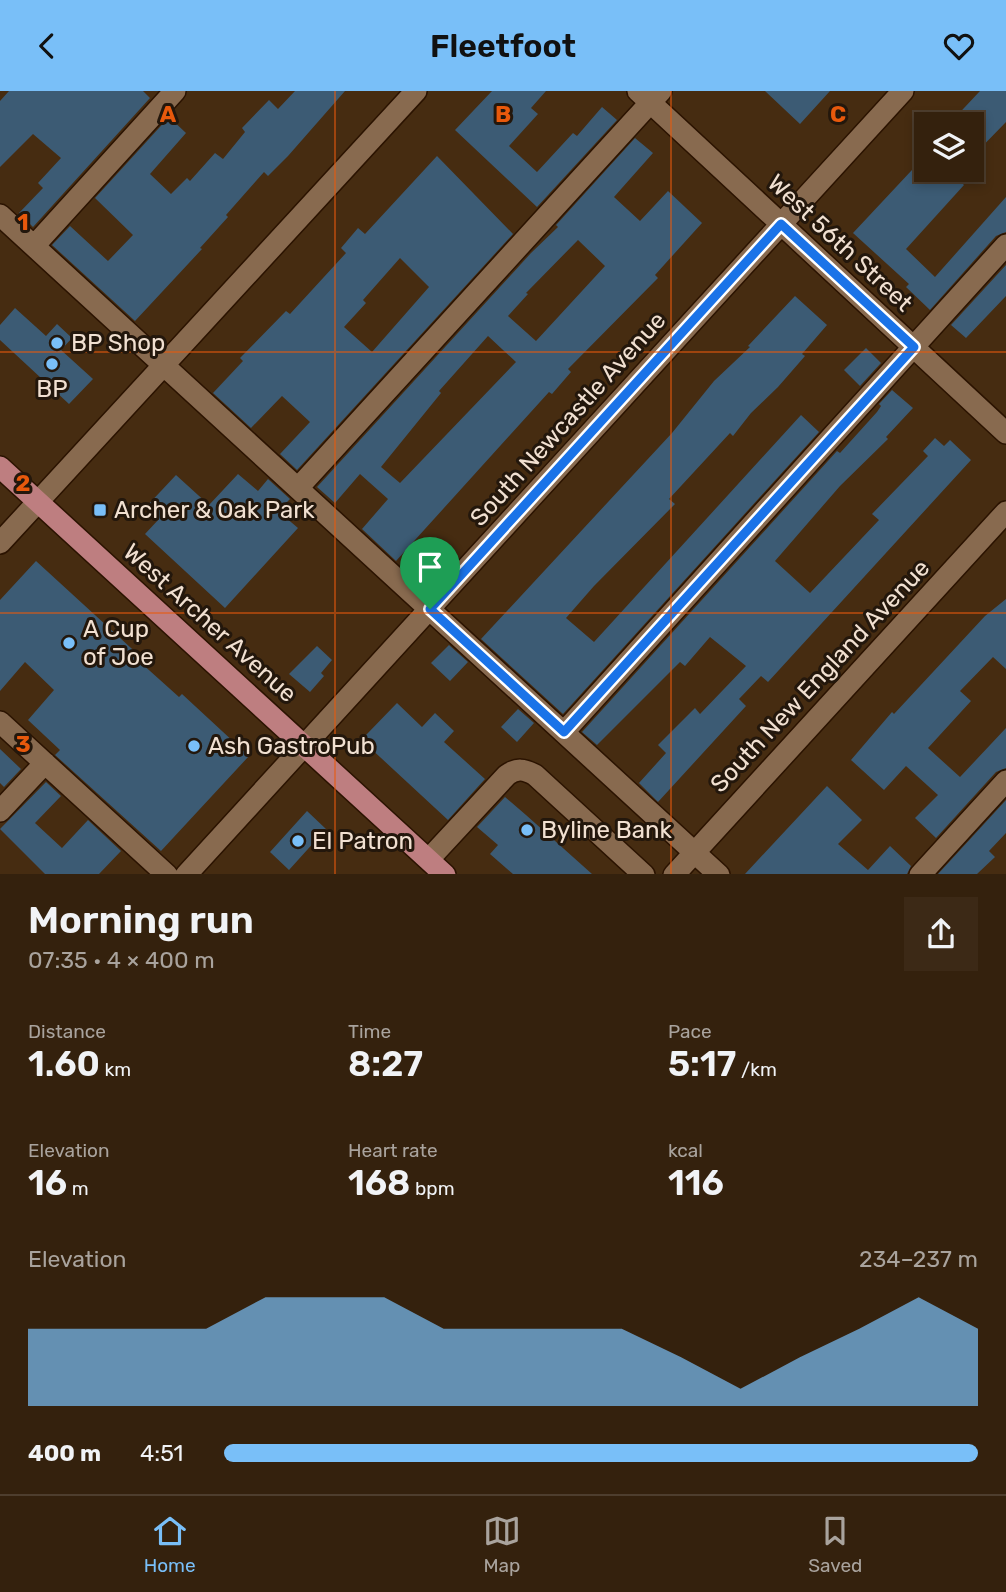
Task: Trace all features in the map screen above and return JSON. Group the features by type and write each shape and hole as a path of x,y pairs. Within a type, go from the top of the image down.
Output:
{"main road":[{"name":"West Archer Avenue","path":"0,467 445,874"}],"street":[{"path":"34,246 175,91"},
{"path":"0,543 416,91"},
{"name":"South Newcastle Avenue","path":"186,874 903,91"},
{"path":"298,488 650,95"},
{"name":"West 56th Street","path":"650,95 781,224 1006,433"},
{"path":"0,215 719,874"},
{"path":"564,732 1006,245"},
{"name":"South New England Avenue","path":"674,874 1006,512"},
{"path":"0,722 167,874"},
{"path":"0,811 45,763"},
{"path":"429,859 507,775 515,770 525,770 535,775 644,874"},
{"path":"920,874 1006,781"}],"building":[{"path":"9,91 143,91 150,98 33,227 19,213 43,188 38,183 61,158 33,134 0,167 0,101"},
{"path":"295,91 345,91 268,176 264,172 226,215 228,217 200,248 202,249 135,321 52,245 70,226 108,261 133,235 95,198 169,117 186,133 150,174 171,194 187,178 190,181 215,153 223,159 245,132 242,128 269,100 278,109"},
{"path":"492,91 546,91 531,108 538,114 509,146 537,172 573,133 577,136 602,107 617,120 537,207 455,130"},
{"path":"765,91 830,91 800,124"},
{"path":"980,91 1006,91 1006,122 984,145 984,112 960,112"},
{"path":"635,138 653,153 614,197 640,221 668,191 702,223 655,275 658,278 568,369 571,372 552,394 549,392 396,561 362,529 388,499 360,474 335,503 317,487 531,253 558,227 556,225","holes":["578,240 605,266 536,341 508,316 528,294 526,293","488,336 516,362 400,483 381,467 441,393 439,391"]},
{"path":"437,156 513,234 297,470 280,454 310,422 282,396 251,428 213,393 243,361 240,358 286,311 290,314 346,253 341,248 358,228 365,234","holes":["400,258 429,287 372,352 344,327 366,303 363,300"]},
{"path":"914,168 914,182 961,182 964,185 906,249 935,277 1006,197 1006,232 996,236 930,310 906,287 909,284 853,233"},
{"path":"1006,265 1006,296 966,338 951,325"},
{"path":"795,296 827,325 802,354 805,356 733,436 730,433 669,499 675,504 566,618 594,642 801,415 819,432 563,714 481,639 672,433 714,381 750,347 748,346"},
{"name":"BP","path":"15,308 46,336 57,324 72,338 61,350 93,379 69,404 0,340 0,325"},
{"path":"866,348 881,363 860,386 844,370"},
{"path":"892,390 913,408 886,437 888,439 840,486 775,561 810,593 879,520 872,514 928,456 923,451 935,438 944,446 950,440 971,460 768,682 761,676 739,699 746,706 658,802 639,783 666,753 658,745 695,708 700,714 746,666 710,637 685,666 680,662 597,745 582,732 837,451 840,453 877,412 881,406 879,404"},
{"path":"238,474 258,491 268,479 290,499 278,511 298,528 225,608 145,534 159,519 146,507 176,475 209,505"},
{"path":"36,561 143,659 140,662 179,697 182,694 249,756 161,851 55,755 60,750 28,720 54,690 25,662 0,691 0,600"},
{"path":"1006,599 1006,669 993,657 960,691 971,701 928,748 960,777 1006,728 1006,768 996,772 936,838 915,818 938,795 906,766 884,790 851,760 892,712 894,714 985,616"},
{"path":"449,645 468,662 450,681 431,663"},
{"path":"317,646 332,660 321,673 324,676 310,692 289,674"},
{"path":"397,703 422,727 435,713 454,731 444,742 485,779 448,820 367,745 366,735"},
{"path":"518,709 534,723 517,742 501,727"},
{"path":"0,749 21,769 4,787 0,783"},
{"path":"46,782 61,796 35,823 62,848 88,820 121,851 99,874 45,874 0,829"},
{"path":"827,786 862,820 838,844 868,870 890,846 911,866 907,874 745,874"},
{"name":"Byline Bank","path":"505,797 592,874 513,874 490,854 498,845 477,827"},
{"path":"1006,800 1006,833 989,851 995,857 977,874 938,874"},
{"name":"El Patron","path":"307,811 326,829 289,870 270,852"}],"place":[{"name":"BP Shop","path":"57,343"},
{"name":"BP","path":"52,364"},
{"name":"Archer & Oak Park","path":"100,510"},
{"name":"A Cup of Joe","path":"69,643"},
{"name":"Ash GastroPub","path":"194,746"},
{"name":"Byline Bank","path":"527,830"},
{"name":"El Patron","path":"298,841"}],"route":[{"path":"781,224 914,347 564,732 430,609 781,224"}]}
